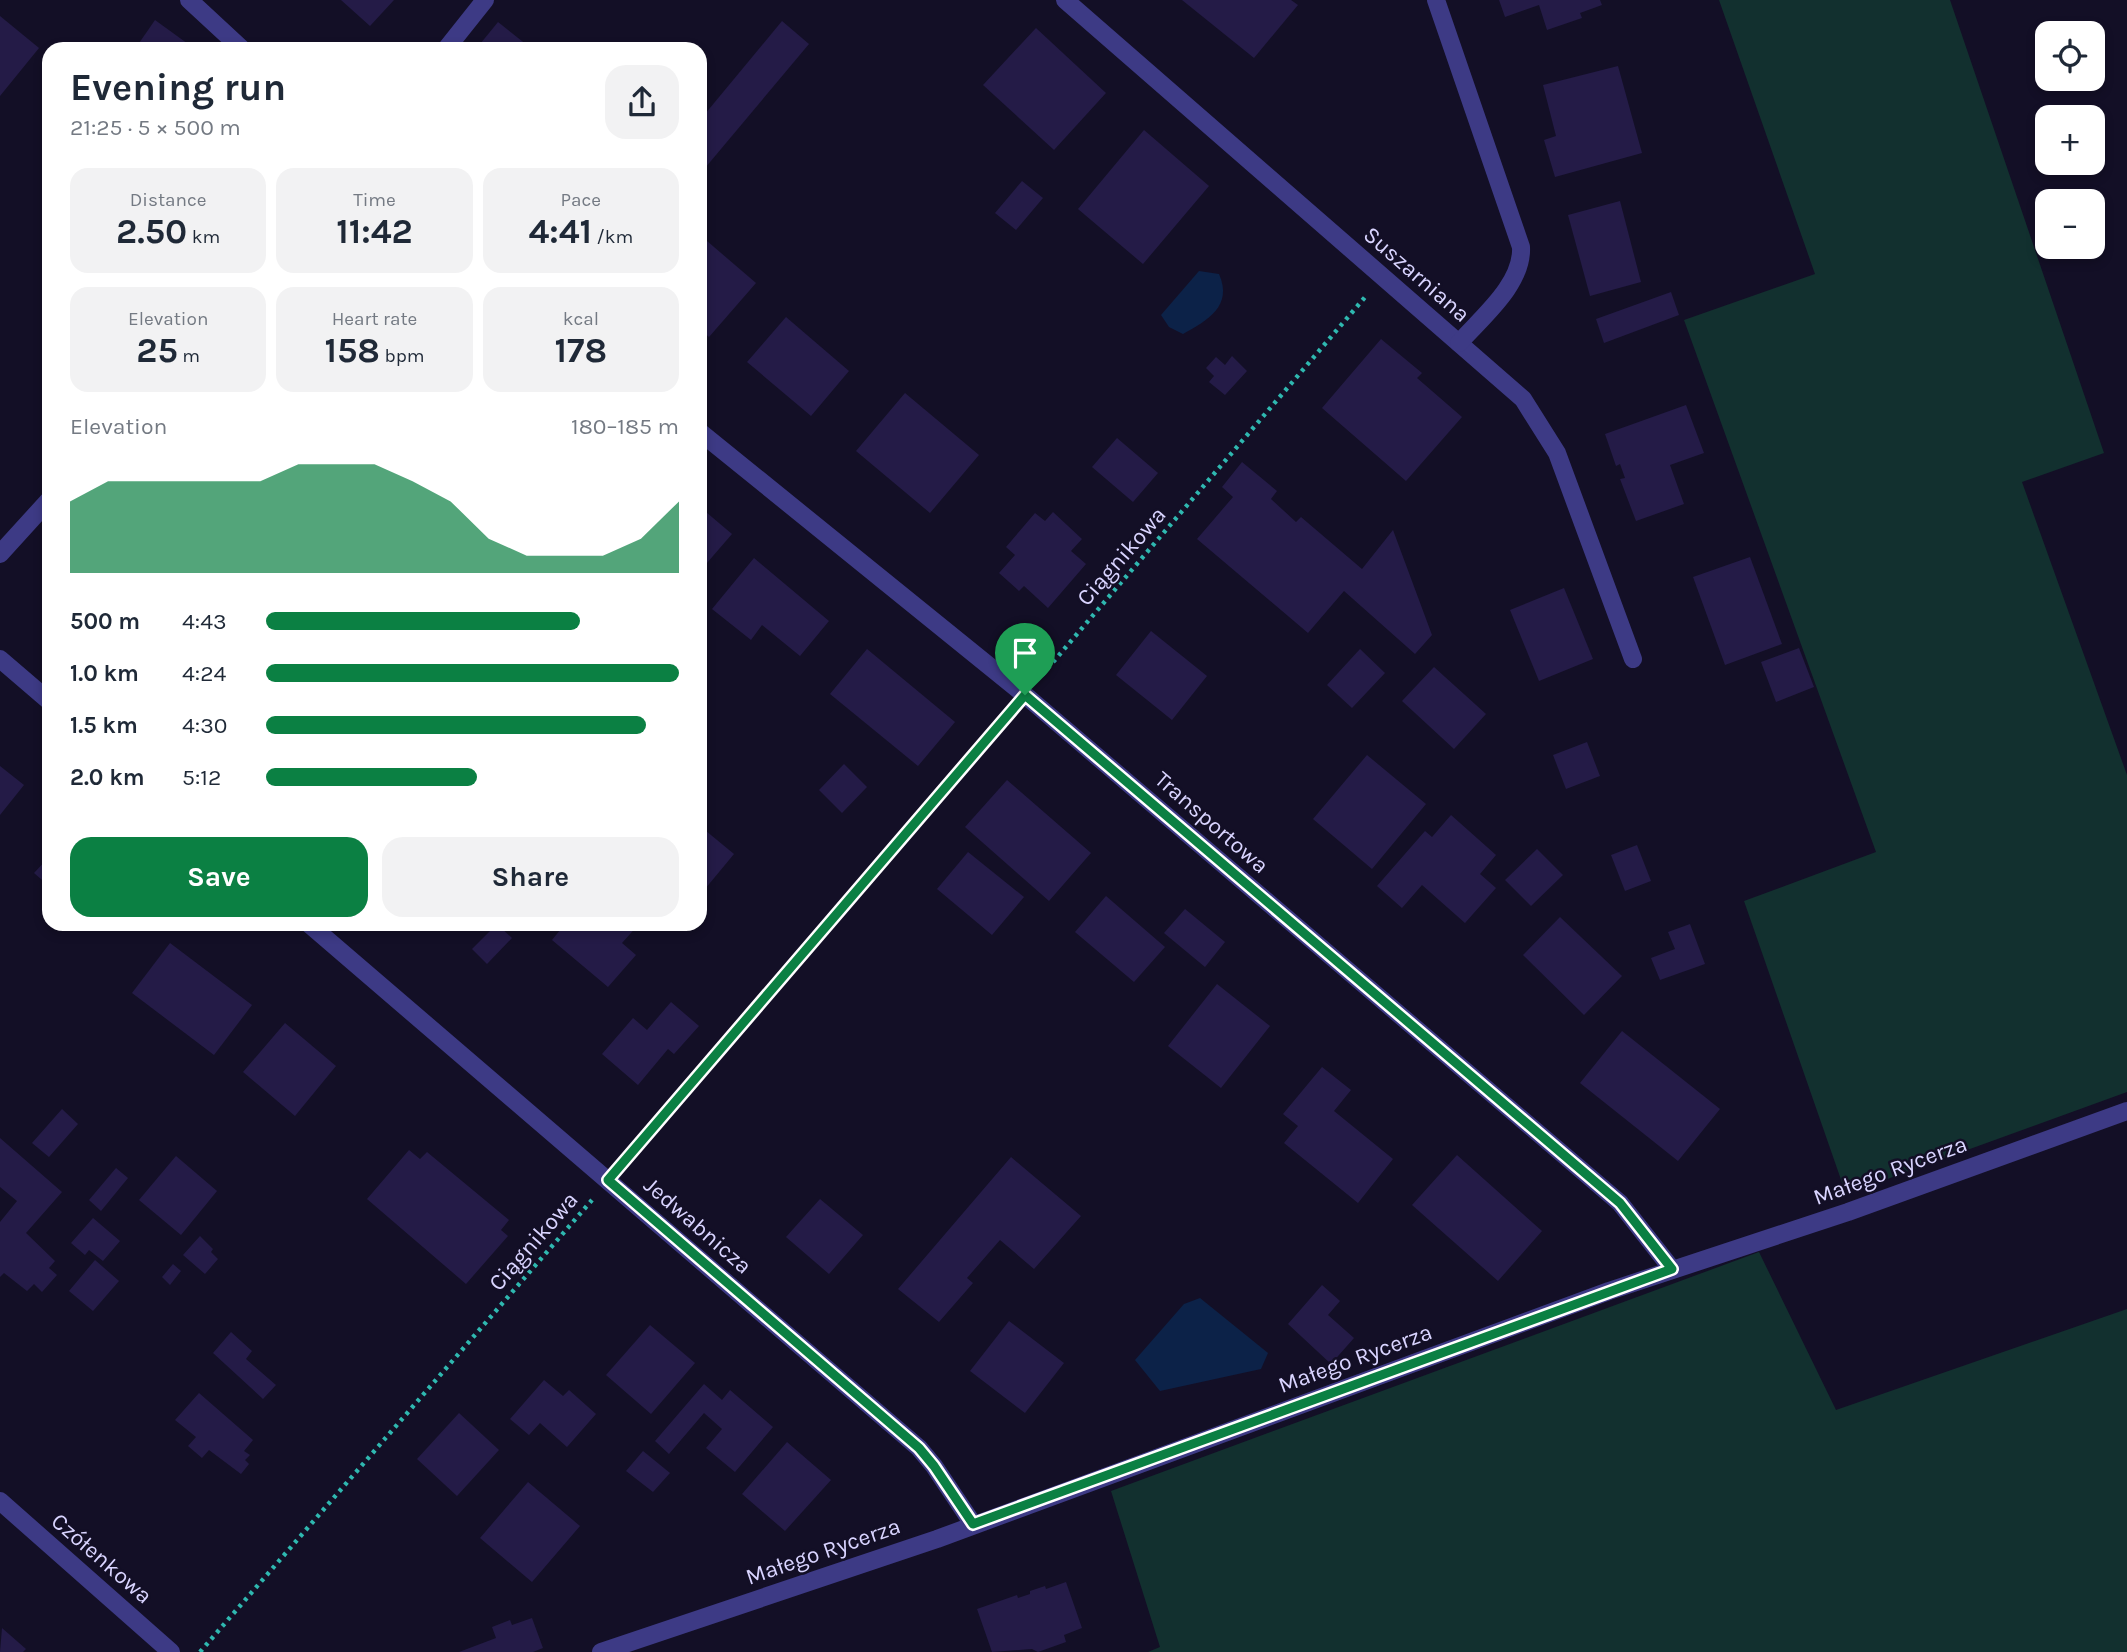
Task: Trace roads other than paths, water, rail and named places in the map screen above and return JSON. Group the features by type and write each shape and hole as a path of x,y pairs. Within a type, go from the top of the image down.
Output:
{"street":[{"path":"190,0 235,42"},
{"path":"452,42 485,0"},
{"name":"Suszarniana","path":"1065,0 1523,399 1557,453 1633,659"},
{"path":"1436,0 1522,254 1516,276 1459,343"},
{"name":"Transportowa","path":"707,438 1025,695 1620,1203 1672,1269"},
{"path":"0,554 42,508"},
{"path":"0,659 42,695"},
{"name":"Jedwabnicza","path":"317,931 919,1448 973,1524"},
{"name":"Małego Rycerza","path":"601,1652 973,1524 1672,1269 1848,1212 2127,1111"},
{"name":"Czółenkowa","path":"0,1501 171,1652"}],"water":[{"path":"1199,271 1219,274 1223,295 1216,311 1183,334 1169,327 1161,315"},
{"path":"1200,1298 1268,1353 1261,1369 1160,1391 1135,1360 1184,1304"}]}
